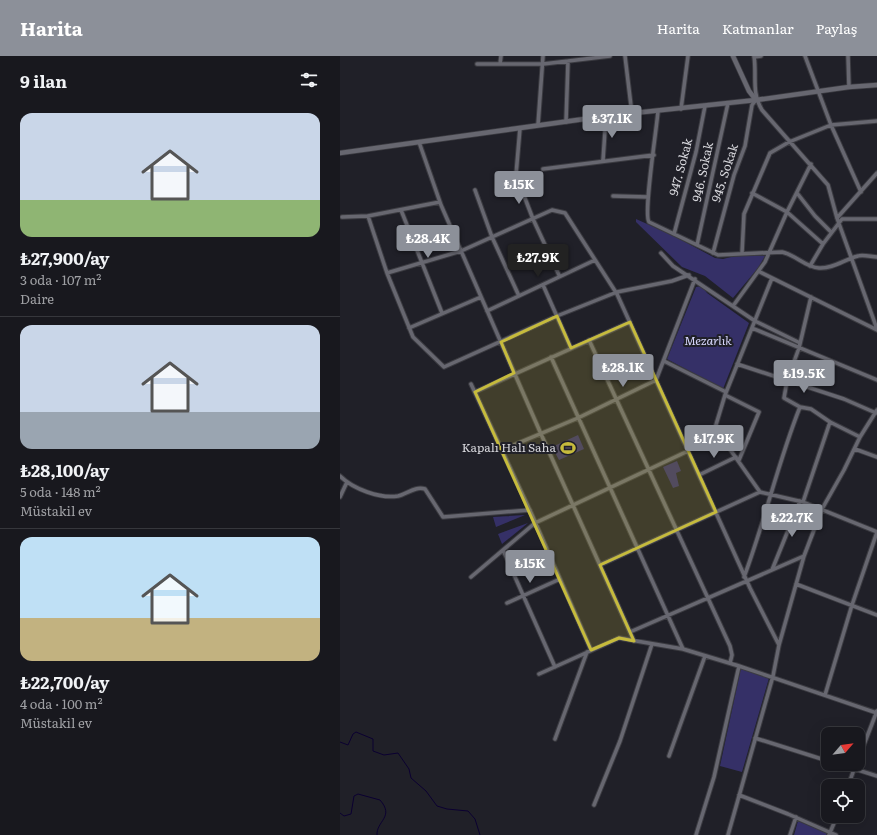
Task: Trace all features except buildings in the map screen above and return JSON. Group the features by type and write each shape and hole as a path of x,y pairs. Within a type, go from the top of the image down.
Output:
{"street":[{"path":"500,64 501,56"},
{"path":"538,125 543,56"},
{"path":"477,64 543,64 610,56"},
{"path":"626,56 632,114"},
{"path":"681,109 688,56"},
{"path":"733,56 749,92 762,110 811,164 830,190 838,220 877,329"},
{"path":"754,56 761,56"},
{"name":"945. Sokak","path":"713,253 734,175 745,146 752,105 756,100 755,93 757,72 754,56"},
{"path":"805,56 831,125 861,192"},
{"path":"848,56 849,87"},
{"path":"566,122 568,62"},
{"path":"340,152 606,116 681,109 849,87 877,85"},
{"name":"946. Sokak","path":"697,245 728,103"},
{"name":"947. Sokak","path":"674,234 696,152 705,106"},
{"path":"658,111 648,197 647,221 713,253 730,255 770,252 789,254 810,266 820,268 828,267 858,256 877,257"},
{"path":"603,160 606,116"},
{"path":"742,253 744,214 770,153 790,142 831,125 877,122"},
{"path":"520,128 516,175 533,219 560,275"},
{"path":"418,142 440,202 500,342 634,641"},
{"path":"543,169 603,160 654,155"},
{"path":"733,306 760,272 787,212 811,164"},
{"path":"810,266 838,220 877,173"},
{"path":"475,190 492,237 519,296"},
{"path":"797,192 815,216 831,232"},
{"path":"752,193 787,212 823,244"},
{"path":"613,196 648,197"},
{"path":"342,217 368,216 440,202"},
{"path":"401,210 442,313"},
{"path":"387,273 461,251 552,210 565,213 617,292 745,579 779,645"},
{"path":"368,216 387,273 413,337 444,367 557,316 617,292 672,281 689,275"},
{"path":"838,220 877,219"},
{"path":"661,253 674,266 755,321 800,343"},
{"path":"487,311 596,260"},
{"path":"760,272 877,329"},
{"path":"715,428 725,393 772,278"},
{"path":"502,450 578,418 656,380 695,279"},
{"path":"543,285 571,348"},
{"path":"409,328 481,297"},
{"path":"811,297 799,348 784,398 800,407 811,409 830,422 860,437"},
{"path":"475,392 514,373 630,322"},
{"path":"752,328 877,380"},
{"path":"589,340 648,471 730,646 732,655 730,663"},
{"path":"551,357 683,650"},
{"path":"664,361 759,412 738,458 699,475"},
{"path":"728,835 773,676 779,645 804,556 822,509 860,437 876,412 844,399 737,364"},
{"path":"471,384 530,510 591,650"},
{"path":"745,579 770,494 800,407"},
{"path":"772,570 802,501 830,422"},
{"path":"471,577 535,522 648,471 688,451 692,440 703,432 715,428"},
{"path":"715,428 738,458 760,492"},
{"path":"854,449 877,457"},
{"path":"340,476 347,482 360,489 393,496 413,490 424,489 443,517 530,510"},
{"path":"340,497 347,482"},
{"path":"600,565 760,492 802,501 877,532 852,605 825,695"},
{"path":"503,550 555,667"},
{"path":"630,632 708,598 745,579 772,570 804,556"},
{"path":"507,603 560,579"},
{"path":"796,584 877,615"},
{"path":"539,674 619,638 683,650 773,676 877,712 865,742"},
{"path":"594,805 620,741 652,644"},
{"path":"556,739 587,652"},
{"path":"669,756 704,656"},
{"path":"696,835 714,777 739,666"},
{"path":"755,738 821,758"},
{"path":"861,771 877,776"},
{"path":"739,795 796,817 830,834 836,835"},
{"path":"790,835 796,817"},
{"path":"830,834 834,823"}],"highlighted area":[{"path":"557,316 571,348 630,322 716,512 600,565 634,641 619,638 591,650 475,392 514,373 501,342"}],"green space":[{"path":"636,219 674,236 715,258 723,259 743,254 765,256 758,268 733,298 705,276 682,267 636,222"},
{"name":"Mezarlık","path":"702,286 707,293 749,323 723,389 667,359 696,287"},
{"name":"Kapalı Halı Saha","path":"578,435 584,449 559,460 552,447"},
{"path":"677,461 681,471 676,473 679,486 673,488 663,467"},
{"path":"525,515 496,527 493,517"},
{"path":"528,523 502,544 498,534"},
{"path":"741,668 769,678 742,772 720,766"},
{"path":"798,821 827,833 826,835 794,835"}],"waterway":[{"path":"340,742 348,745 353,734 356,732 373,739 373,751 384,755 398,753 409,769 411,778 426,791 437,806 447,809 468,811 475,819 480,835"},
{"path":"340,813 344,816 351,814 354,796 358,794 380,800 386,811 384,819 377,830 377,835"}],"place":[{"name":"Kapalı Halı Saha","path":"568,448"}]}
